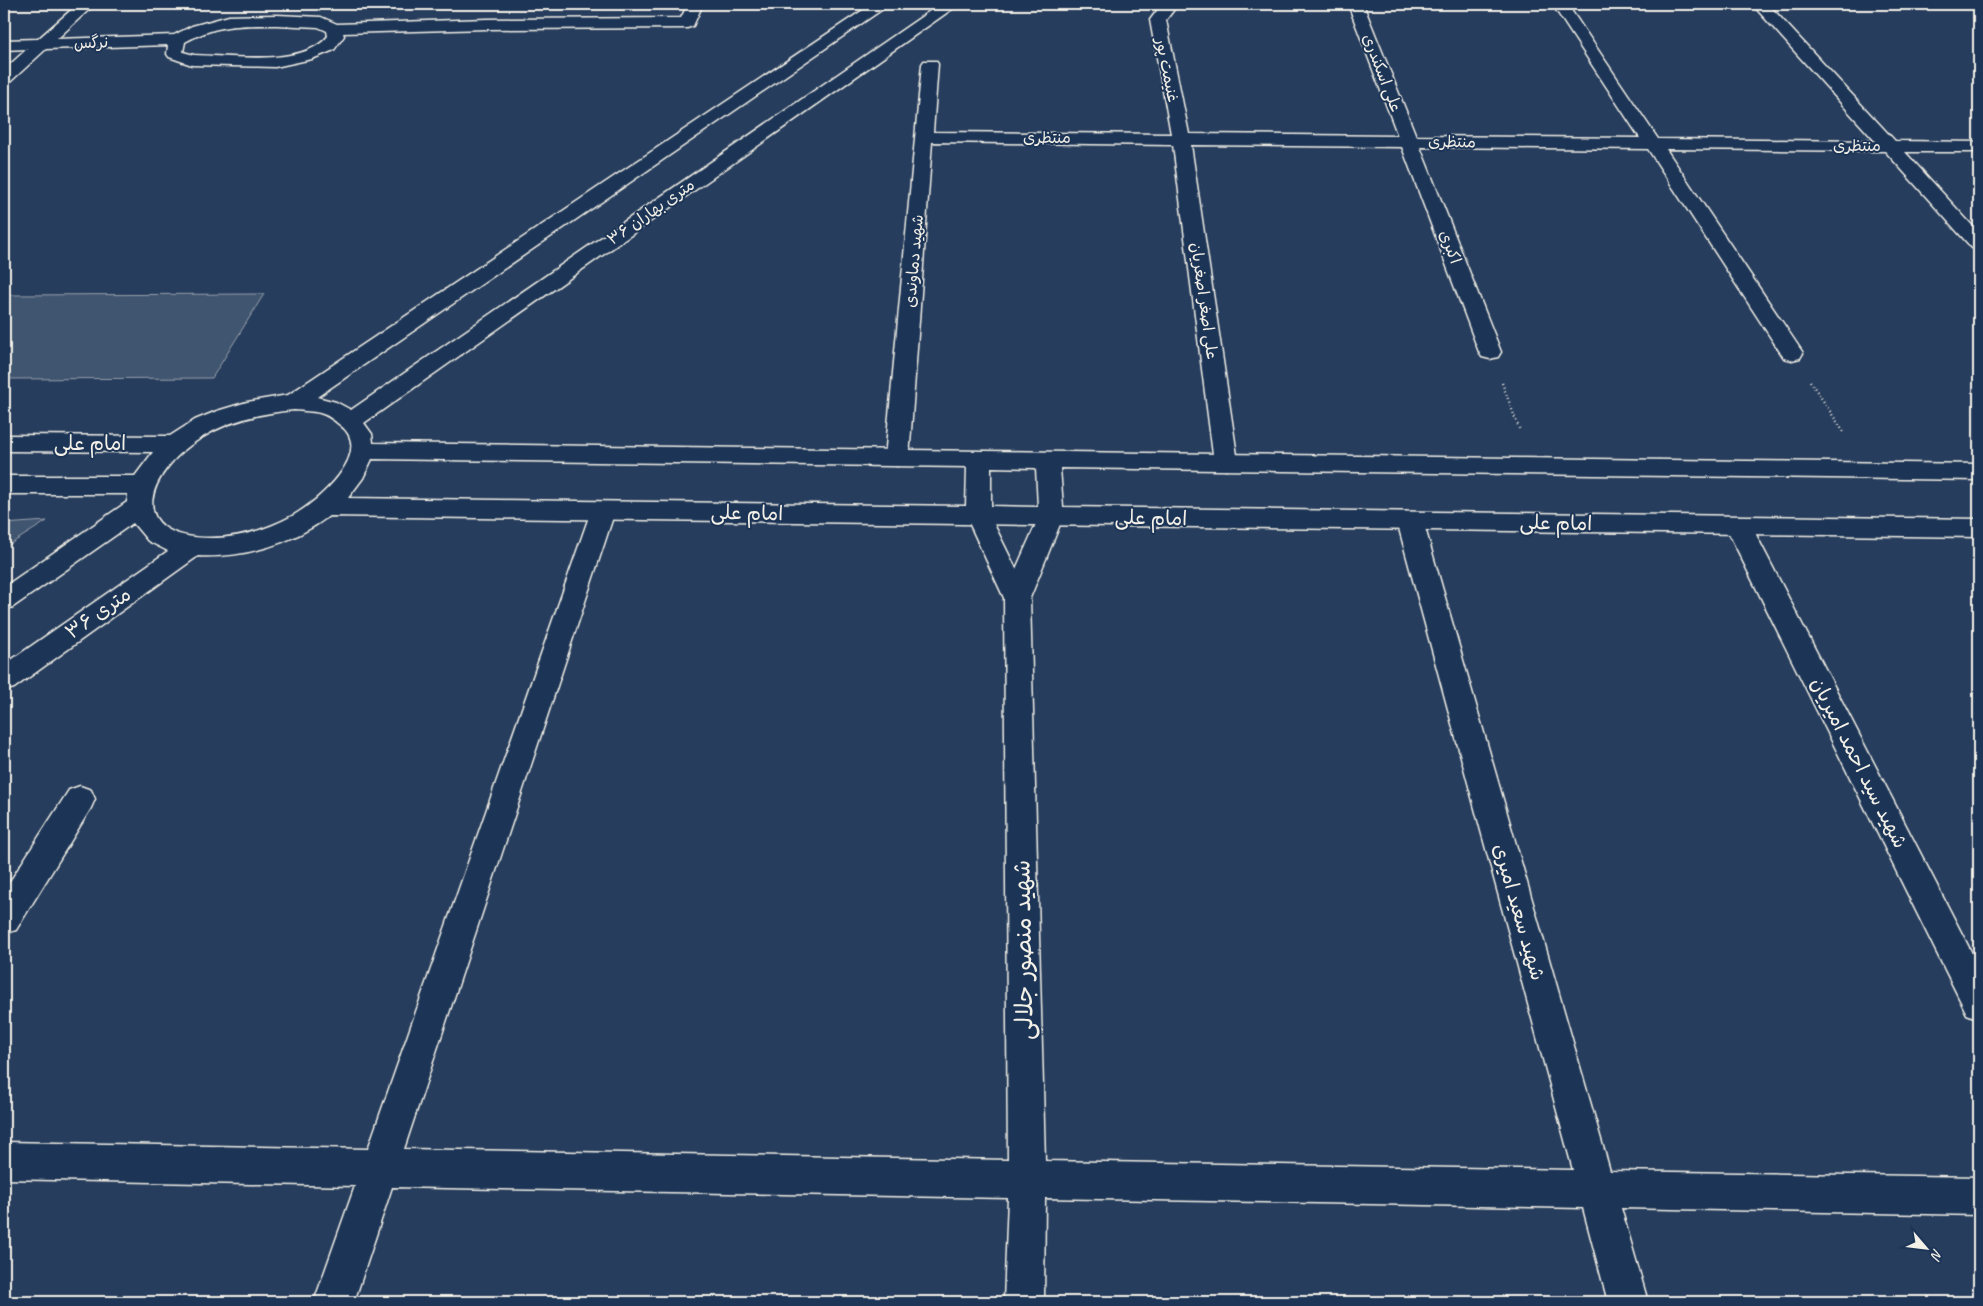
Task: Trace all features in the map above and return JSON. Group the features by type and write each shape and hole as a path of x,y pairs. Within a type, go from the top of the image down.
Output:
{"street":[{"path":"4,78 87,4"},
{"path":"277,20 292,4"},
{"path":"334,29 336,36 328,47 306,56 275,62 192,60 175,54 178,40 198,29 229,21 277,20 321,22 334,29 491,17 687,23 694,4"},
{"path":"294,402 882,4"},
{"name":"۳۶ متری بهاران","path":"352,421 950,4"},
{"name":"غنیمت پور","path":"1170,4 1158,20 1181,140"},
{"name":"علی اسکندری","path":"1356,4 1409,142"},
{"path":"1560,4 1792,354"},
{"path":"1760,4 1979,244"},
{"name":"نرگس","path":"4,45 178,40"},
{"name":"شهید دماوندی","path":"896,458 930,64"},
{"name":"منتظری","path":"924,137 1979,147"},
{"name":"علی اصغر اصغریان","path":"1181,140 1226,462"},
{"name":"اکبری","path":"1409,142 1490,352"},
{"path":"4,600 140,496 155,463 176,444 202,426 233,413 264,405 294,402 317,405 337,411 352,421 360,434 363,451 357,470 344,489 324,507 295,526 260,539 225,547 192,547 164,539 146,525 140,496"},
{"name":"امام علی","path":"4,443 176,444"},
{"path":"363,451 1979,472"},
{"path":"978,516 979,459"},
{"path":"1048,460 1051,517"},
{"name":"امام علی","path":"4,485 140,496"},
{"name":"امام علی","path":"324,507 1979,528"},
{"path":"334,1302 603,511"},
{"name":"شهید منصور جلالی","path":"978,516 1017,598"},
{"name":"شهید منصور جلالی","path":"1024,1302 1027,1179 1017,598 1051,517"},
{"name":"شهید سعید امیری","path":"1410,521 1628,1302"},
{"name":"شهید سید احمد امیریان","path":"1738,525 1979,1002"},
{"name":"۳۶ متری","path":"4,680 192,547"},
{"path":"4,919 80,799"},
{"path":"4,1161 1979,1196"}],"path":[{"path":"1490,352 1533,466"},
{"path":"1792,354 1869,470"}],"shaded area":[{"path":"264,294 212,378 4,379 4,302 10,295"},
{"path":"47,521 4,548 4,524"}]}
